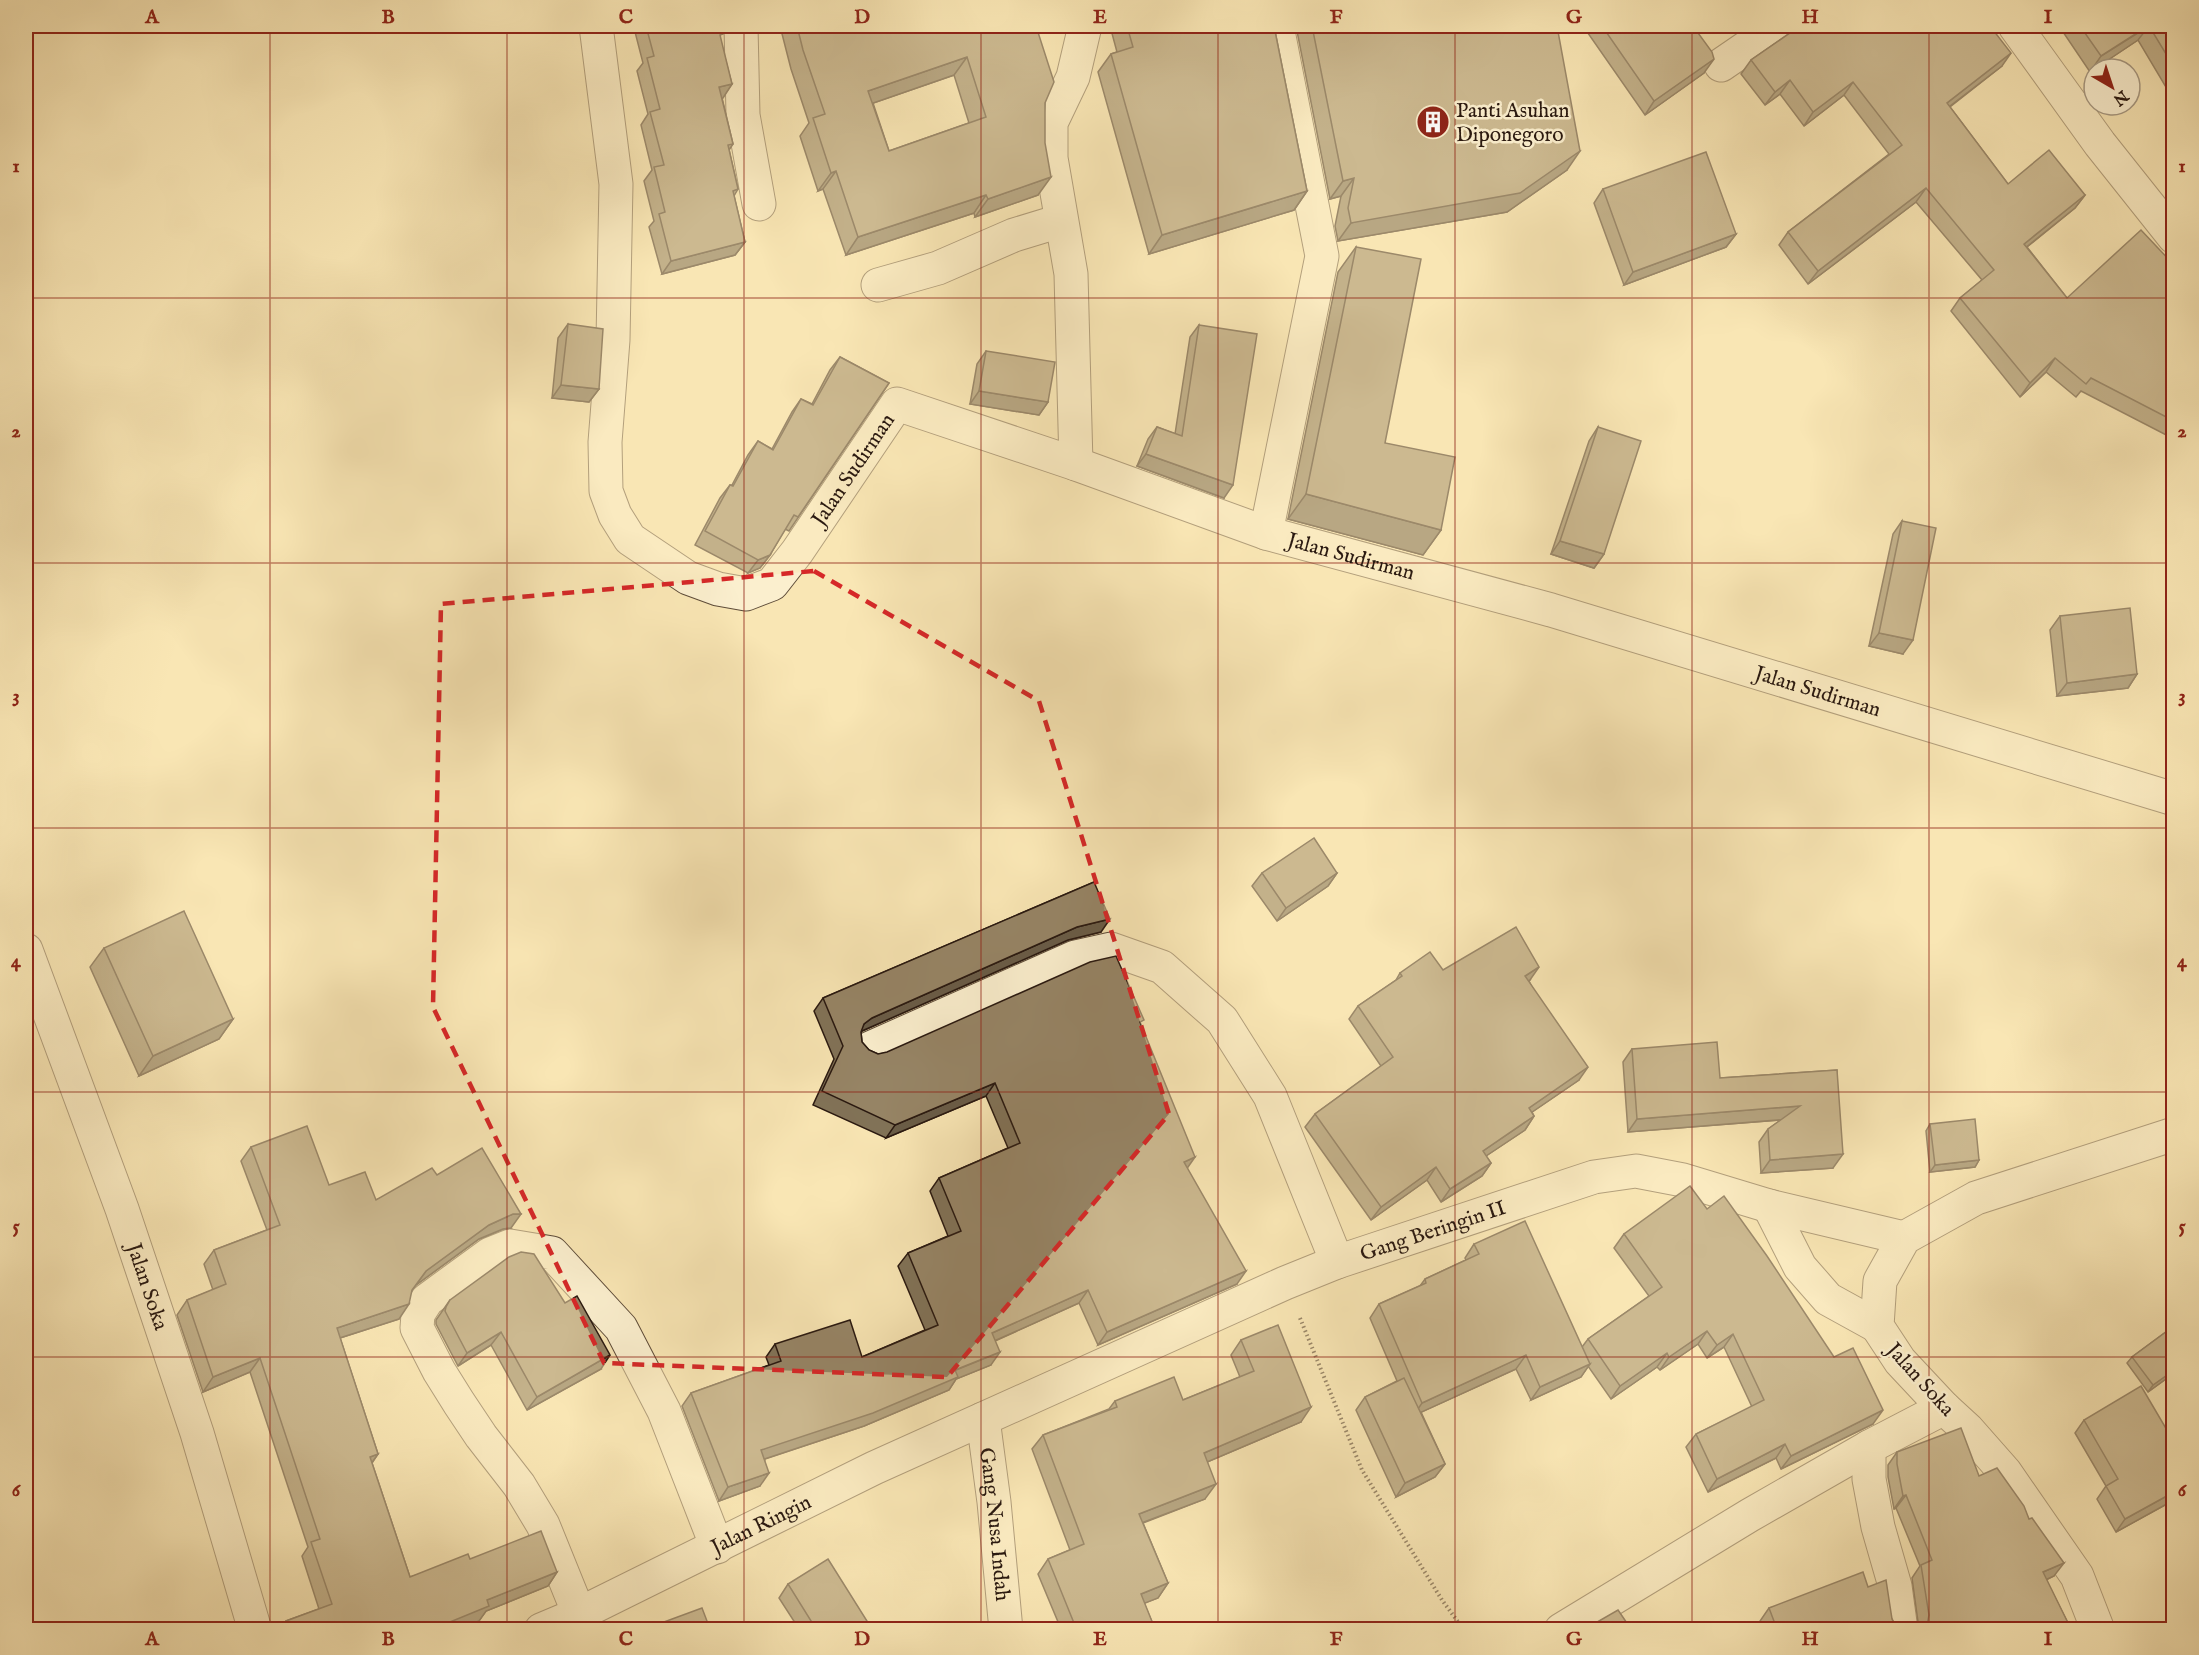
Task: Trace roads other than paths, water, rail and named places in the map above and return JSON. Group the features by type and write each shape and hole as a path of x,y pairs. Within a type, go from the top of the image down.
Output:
{"street":[{"name":"Jalan Sudirman","path":"596,26 616,184 613,340 605,442 606,491 615,515 630,539 688,578 718,589 746,594 772,584 797,552 897,404 1076,464 1266,533 1551,610 2174,799"},
{"path":"741,26 743,115 759,204"},
{"path":"1076,464 1071,274 1060,221 1051,158 1051,123 1073,76 1085,26"},
{"path":"1266,533 1322,256 1277,26"},
{"path":"1721,65 1778,26"},
{"path":"2015,26 2100,144 2174,237"},
{"path":"878,285 938,268 1014,235 1060,221"},
{"path":"870,1048 1075,957 1112,949 1162,966 1221,1020 1270,1096 1337,1262"},
{"name":"Jalan Soka","path":"26,950 122,1209 194,1422 255,1629"},
{"path":"1904,1238 1976,1198 2174,1134"},
{"name":"Gang Beringin II","path":"982,1419 1285,1283 1337,1262 1594,1177 1636,1171 1683,1180 1769,1206 1904,1238"},
{"path":"1769,1206 1800,1267 1828,1299 1877,1326"},
{"name":"Jalan Soka","path":"1904,1238 1880,1281 1877,1326 1900,1361 1968,1430 2005,1472 2077,1576 2098,1629"},
{"path":"579,1614 543,1525 519,1485 481,1436 454,1395 417,1328 418,1314 427,1300 490,1254 510,1246 552,1253 621,1328 664,1411 717,1547"},
{"path":"1562,1629 1741,1521 1869,1447 1944,1408"},
{"name":"Jalan Ringin","path":"541,1629 579,1614 874,1468 982,1419"},
{"name":"Gang Nusa Indah","path":"982,1419 994,1502 1006,1629"},
{"path":"1869,1447 1869,1479 1878,1527 1895,1586 1901,1629"}],"place":[{"name":"Panti Asuhan Diponegoro","path":"1433,122"}]}
